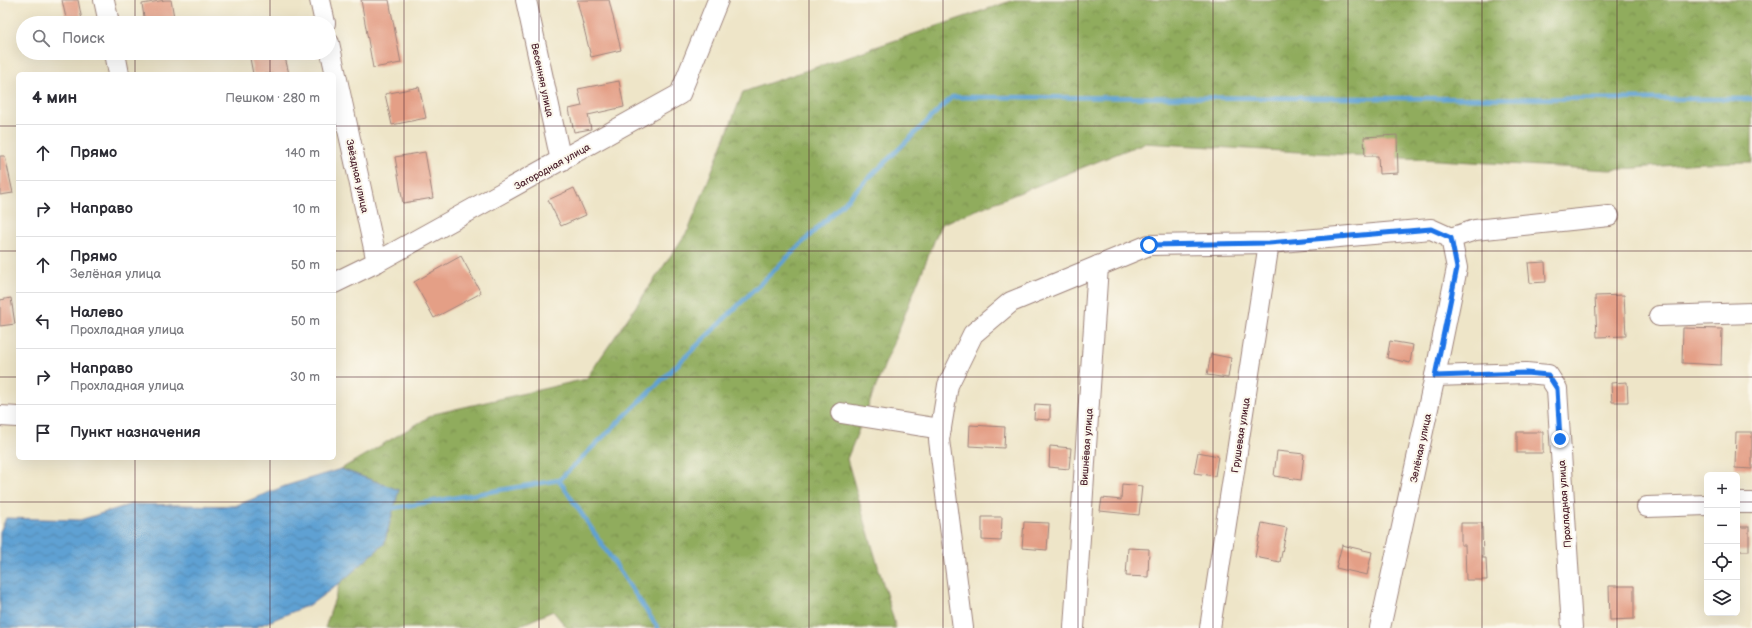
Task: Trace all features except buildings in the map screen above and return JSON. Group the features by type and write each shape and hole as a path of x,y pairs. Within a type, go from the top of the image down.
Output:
{"street":[{"path":"104,0 107,16"},
{"path":"320,0 323,16"},
{"name":"Весенняя улица","path":"526,0 561,161"},
{"name":"Загородная улица","path":"336,282 377,262 680,94 718,0"},
{"path":"117,60 120,72"},
{"name":"Звёздная улица","path":"333,60 335,72"},
{"name":"Звёздная улица","path":"336,75 377,262"},
{"path":"963,628 939,440 948,385 973,334 1011,302 1149,245 1269,243 1431,229 1451,238 1475,230 1609,216"},
{"name":"Зелёная улица","path":"1380,628 1457,268 1451,238"},
{"name":"Грушевая улица","path":"1210,628 1269,243"},
{"name":"Вишнёвая улица","path":"1074,628 1098,266"},
{"path":"1659,316 1752,313"},
{"name":"Прохладная улица","path":"1435,376 1526,373 1548,375 1557,389 1572,628"},
{"path":"841,413 941,429"},
{"path":"0,416 16,417"},
{"path":"1740,503 1752,503"},
{"path":"1647,507 1704,505"}],"green space":[{"path":"1014,0 1752,0 1752,162 1701,163 1610,170 1144,143 941,224 847,459 896,628 567,628 553,611 514,628 325,628 340,583 384,544 398,490 341,469 434,414 586,379 689,229 743,92"}],"water":[{"path":"341,469 399,490 384,544 340,583 311,604 254,628 0,628 0,532 6,518 80,520 132,504 235,506 285,486"}],"waterway":[{"path":"388,509 559,480 952,97 1752,99"},
{"path":"559,480 658,628"}],"route":[{"path":"1149,245 1269,243 1431,229 1451,238 1457,268 1435,376 1526,373 1548,375 1557,389 1560,439"}]}
